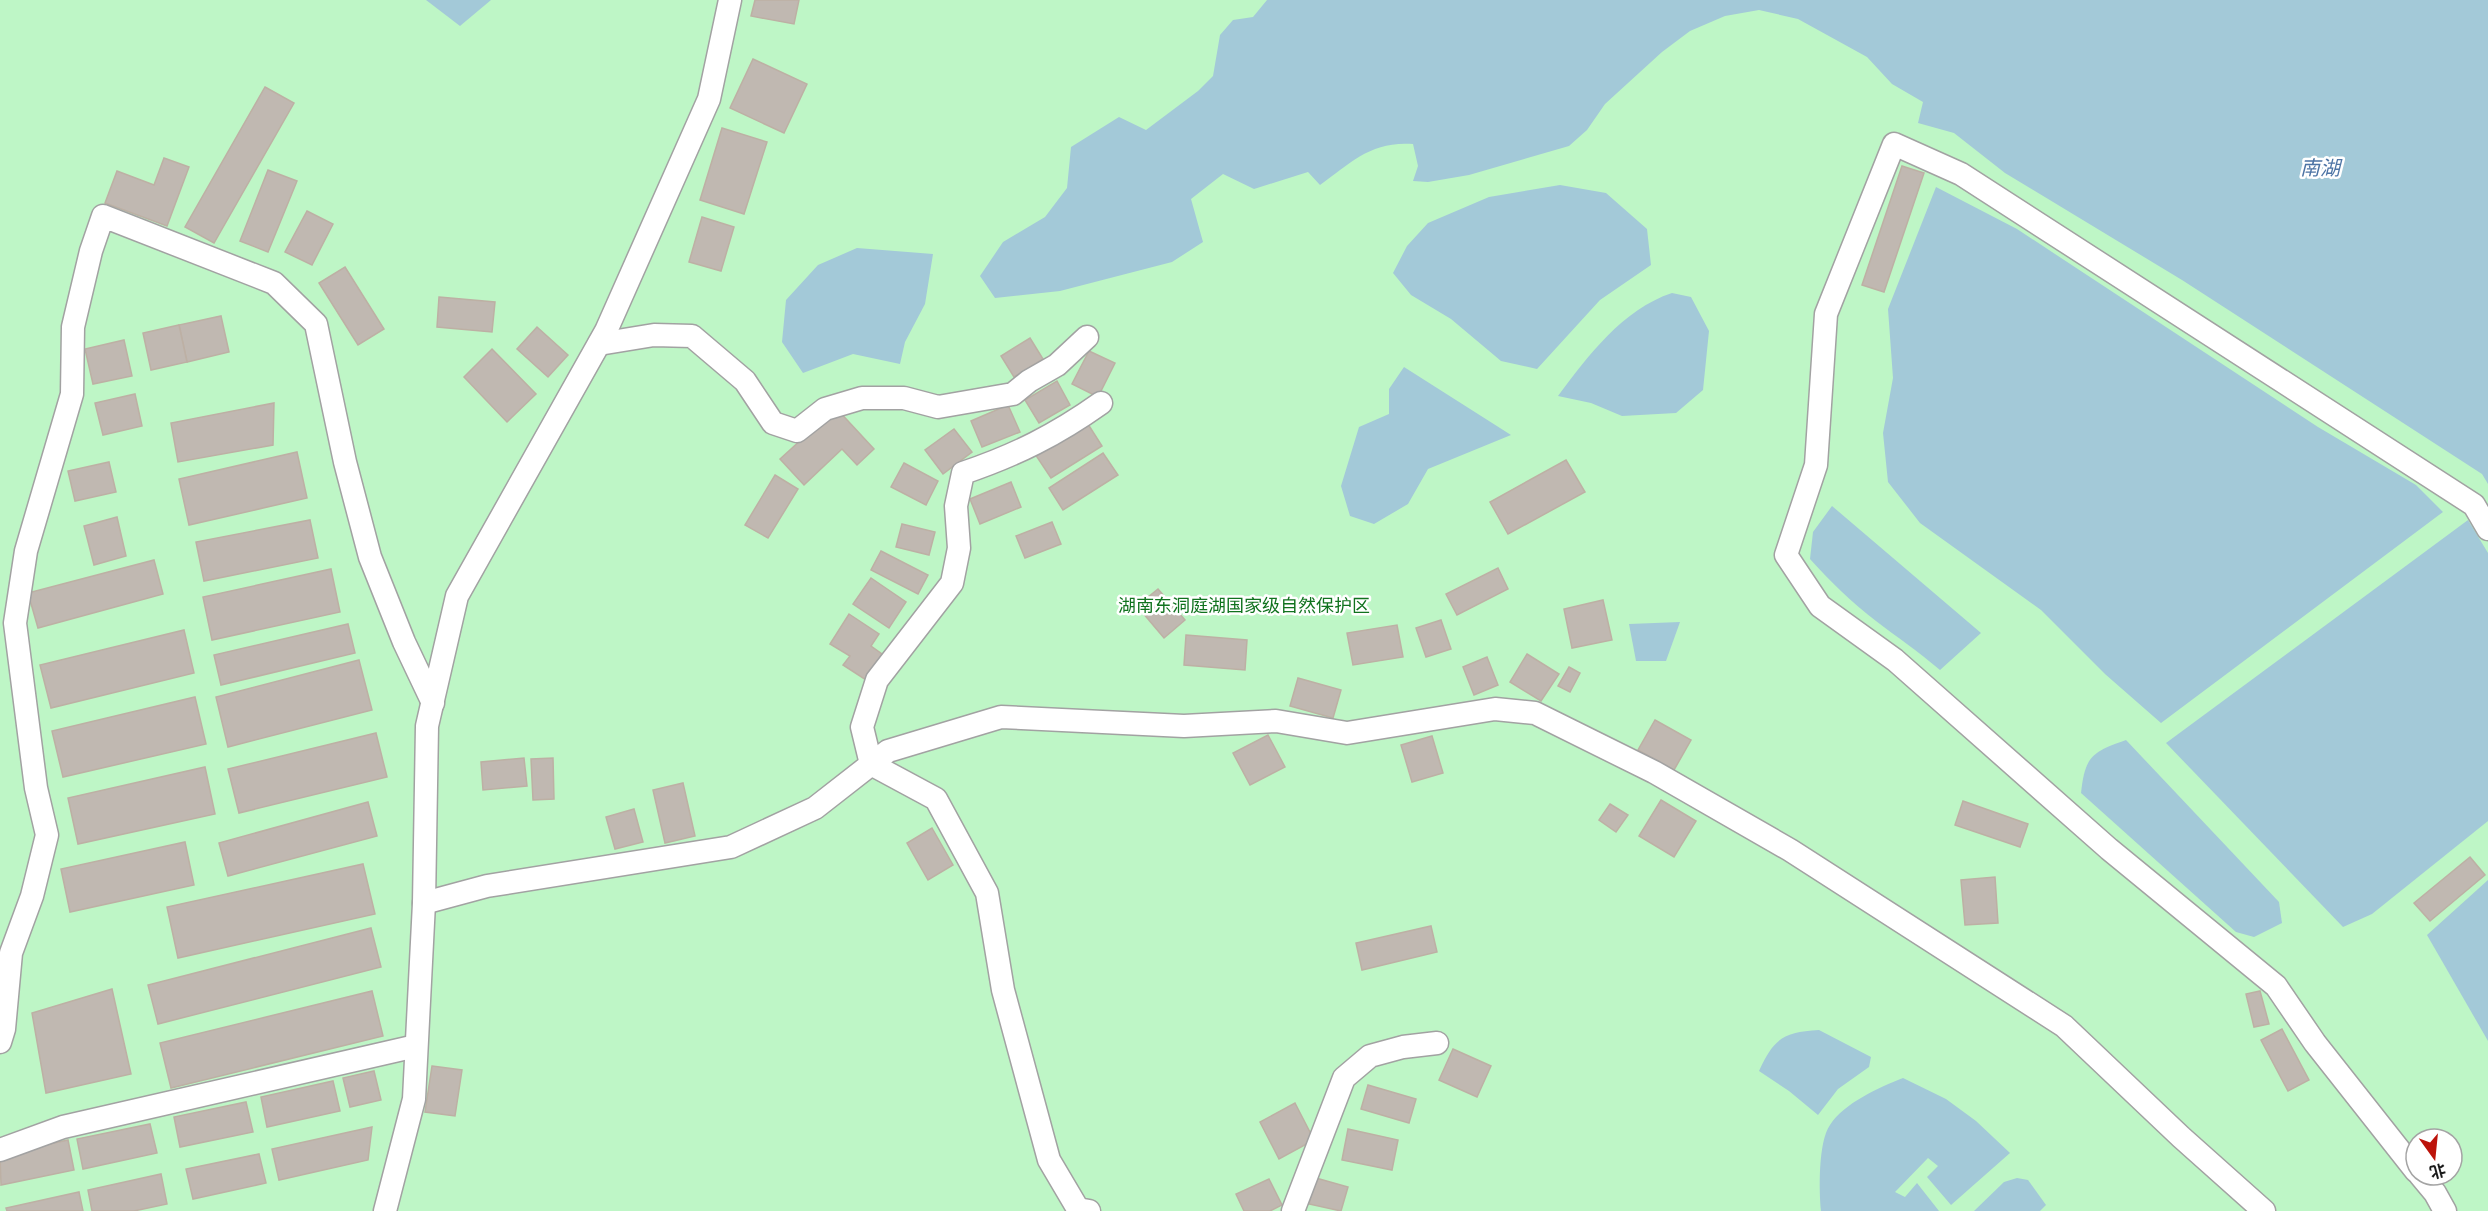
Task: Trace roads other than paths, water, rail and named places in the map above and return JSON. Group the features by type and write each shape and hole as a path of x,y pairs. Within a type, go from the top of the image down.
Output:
{"street":[{"path":"386,1211 414,1099 424,903 427,726 457,597 599,344 709,99 726,4"},
{"path":"2404,1156 2315,1043 2276,986 2109,849 1895,660 1820,606 1786,555 1816,465 1826,314 1894,144 1961,174 2474,505 2488,530"},
{"path":"0,1042 4,1029 11,953 32,896 47,835 36,788 15,623 26,551 72,394 73,327 91,251 103,216 274,283 316,324 345,462 370,557 404,642 433,703"},
{"path":"599,344 654,335 692,336 745,381 773,423 797,431 825,409 862,398 904,398 939,407 1013,394 1029,381 1057,365 1086,337"},
{"path":"1089,1211 1078,1209 1049,1160 1002,990 987,893 936,799 871,764 862,727 877,680 952,583 959,548 956,506 963,473 1009,458 1043,442 1101,403"},
{"path":"424,903 487,886 731,847 815,808 888,751 1000,717 1184,726 1276,721 1347,733 1496,709 1535,713 1654,772 1790,850 2064,1026 2181,1137 2264,1211"},
{"path":"1293,1211 1344,1078 1370,1056 1404,1047 1437,1043"},
{"path":"0,1150 63,1127 416,1046"},
{"path":"2430,1187 2445,1211"}],"water":[{"path":"426,0 491,0 460,26"},
{"name":"南湖","path":"1267,0 2488,0 2488,484 2482,474 2182,280 2005,173 1954,133 1918,123 1923,102 1892,84 1867,57 1798,19 1759,10 1725,16 1690,31 1662,52 1605,104 1587,130 1569,146 1469,175 1428,182 1413,181 1418,166 1413,144 1385,146 1374,150 1352,161 1320,185 1308,172 1254,189 1223,174 1191,199 1203,242 1172,262 1060,291 995,298 980,276 1003,242 1045,217 1067,188 1071,147 1119,117 1146,130 1198,91 1213,76 1220,35 1233,20 1253,17"},
{"path":"1560,185 1606,193 1647,229 1651,265 1600,300 1537,369 1501,361 1451,319 1411,295 1393,273 1407,246 1428,223 1489,197"},
{"path":"1936,187 2017,229 2318,427 2416,485 2443,512 2161,723 2105,674 2041,610 1920,523 1888,482 1883,433 1893,378 1888,309"},
{"path":"857,248 933,254 925,304 905,342 900,364 853,354 803,373 782,342 786,300 818,265"},
{"path":"1672,293 1691,297 1709,331 1703,390 1676,413 1622,416 1591,403 1558,396 1594,350 1622,322 1654,300"},
{"path":"1404,367 1511,435 1428,469 1408,504 1374,524 1350,516 1341,486 1359,427 1389,414 1389,389"},
{"path":"1832,506 1981,633 1940,670 1858,607 1810,559 1813,532"},
{"path":"2468,520 2488,553 2488,821 2372,914 2343,927 2166,743"},
{"path":"1680,622 1666,661 1636,661 1629,624"},
{"path":"2126,740 2279,902 2282,923 2254,937 2236,932 2081,793 2085,771 2092,757 2105,748"},
{"path":"2488,880 2488,1041 2427,935"},
{"path":"1819,1030 1871,1057 1869,1067 1838,1089 1818,1115 1789,1091 1759,1071 1775,1044 1782,1039 1797,1033"},
{"path":"1903,1078 1946,1099 1976,1121 2010,1153 1951,1205 1927,1177 1938,1166 1928,1158 1895,1192 1905,1197 1917,1183 1939,1211 1821,1211 1821,1154 1830,1125 1853,1103"},
{"path":"2017,1178 2028,1180 2046,1205 2040,1211 1974,1211 2004,1182"}],"park label":[{"name":"湖南东洞庭湖国家级自然保护区","path":"1244,606"}]}
